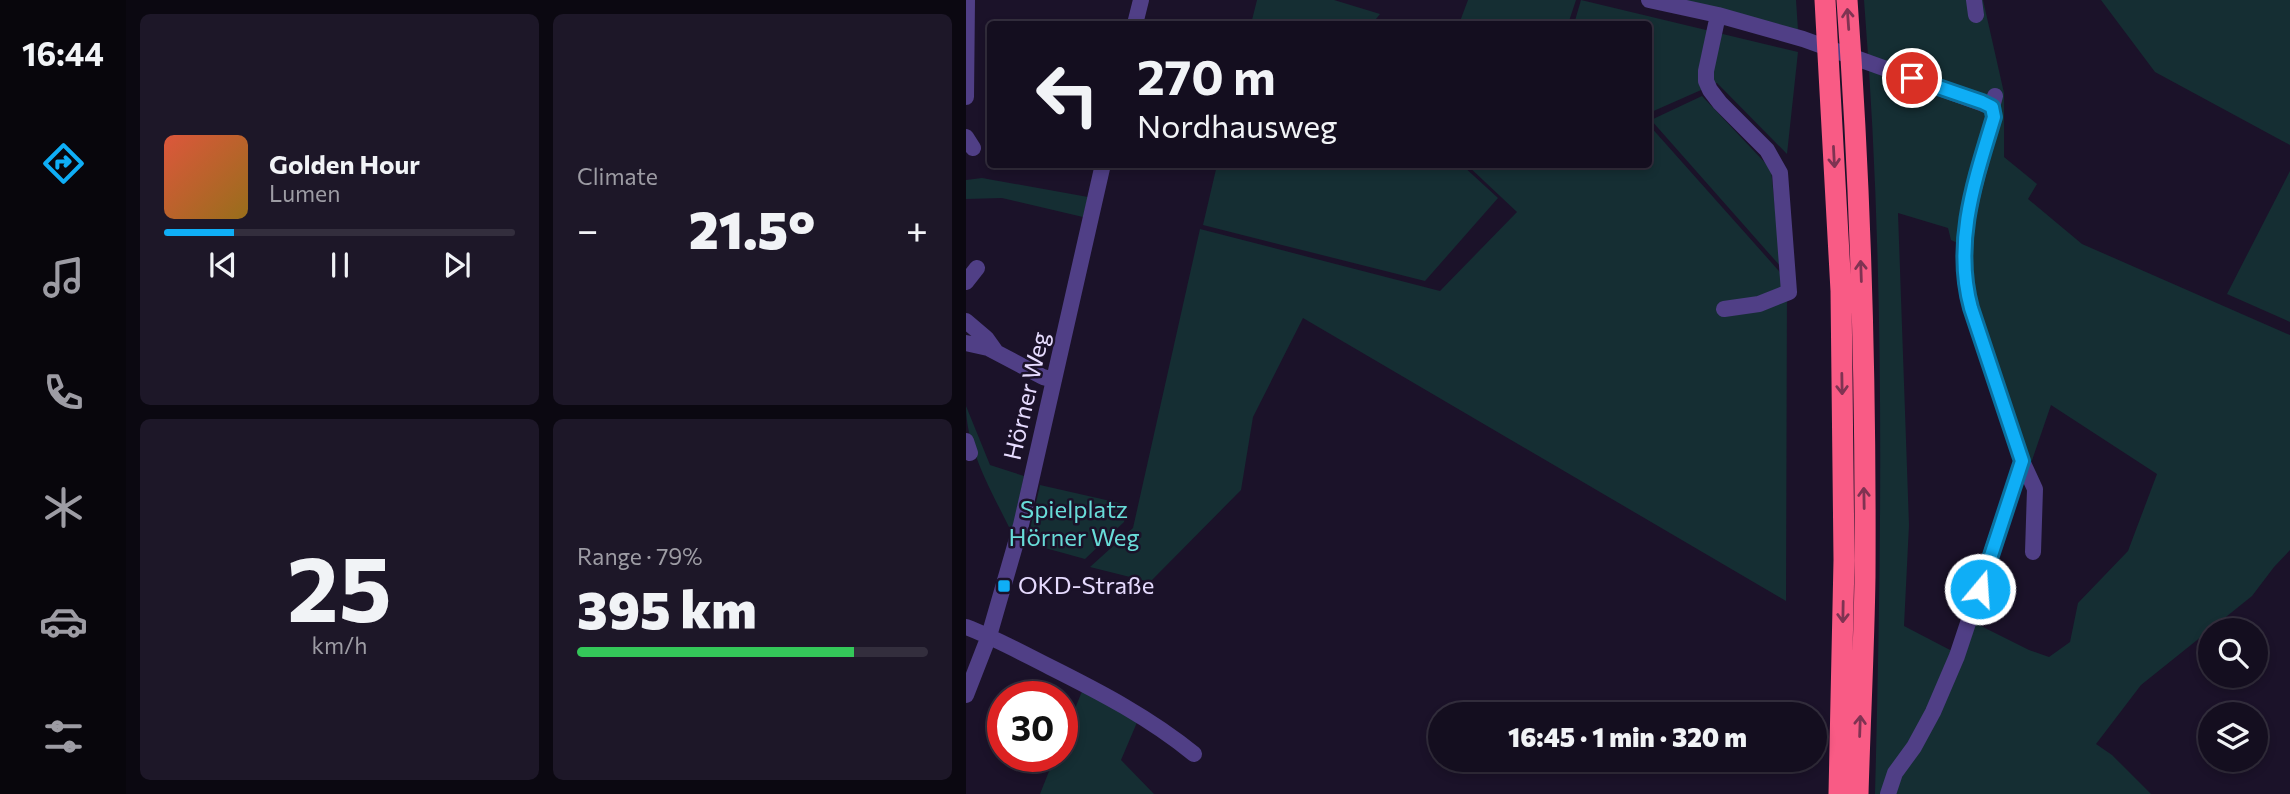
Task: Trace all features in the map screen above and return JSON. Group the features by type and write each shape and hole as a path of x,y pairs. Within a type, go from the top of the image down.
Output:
{"highway":[{"path":"1825,0 1841,291 1844,560 1839,794"},
{"path":"1847,0 1862,293 1865,578 1858,794"}],"street":[{"path":"966,97 967,0"},
{"path":"1137,21 1141,0"},
{"path":"1649,0 1718,15 1803,39 1889,70 1994,102 1994,117 1971,198 1964,236 1963,262 1971,308 2022,461 2035,489 2033,552"},
{"path":"1718,15 1706,81 1720,103 1767,150 1780,173 1789,292 1759,304 1724,309"},
{"name":"Hörner Weg","path":"966,695 989,636 1021,525 1102,168"},
{"path":"966,282 977,268"},
{"path":"966,321 986,338 996,352"},
{"path":"966,343 996,352 1054,380"},
{"path":"1888,794 1895,773 1914,747 1933,712 1957,656 2022,461"},
{"path":"966,627 1085,685 1165,731 1194,754"}],"green space":[{"path":"1257,0 1334,0 1380,14 1374,21 1252,21"},
{"path":"1468,0 1576,0 1569,21 1460,21"},
{"path":"1581,0 1798,52 1787,154 1717,83 1652,112 1652,21 1575,21"},
{"path":"1669,0 1796,0 1798,30"},
{"path":"1864,0 1983,0 2004,93 2004,157 2037,184 2028,199 2082,244 2290,335 2290,550 2252,596 2225,618 2198,618 2198,639 2141,685 2096,744 2112,755 2151,794 1875,794 1880,496 1876,198","holes":["1898,213 1948,228 1951,240 1972,250 1973,294 2030,466 2051,405 2157,474 2128,551 2078,603 2070,642 2049,657 1975,623 1952,651 1904,626 1909,525"]},
{"path":"2101,0 2290,0 2290,145 2155,72"},
{"path":"1702,96 1771,169 1781,267 1652,121"},
{"path":"1652,128 1787,280 1786,601 1303,318 1253,417 1241,490 1150,582 1090,567 1133,528 1200,229 1440,291 1517,212 1470,168 1652,168"},
{"path":"1216,168 1465,168 1498,198 1425,281 1203,225"},
{"path":"2290,171 2290,322 2227,294"},
{"path":"982,178 1088,197 1083,217 1002,198 966,199 966,180"},
{"path":"966,406 990,465 1024,476 1012,533 976,455 967,422"},
{"name":"Spielplatz Hörner Weg","path":"1040,485 1128,505 1124,522 1085,559 1027,543"},
{"path":"1083,689 1138,720 1121,760 1154,794 1040,794 1049,772 1078,772 1078,701"}],"place":[{"name":"OKD-Straße","path":"1004,586"}],"route":[{"path":"1912,78 1982,102 1992,107 1994,117 1971,198 1964,236 1963,262 1971,308 2022,461 1980,589"}]}
